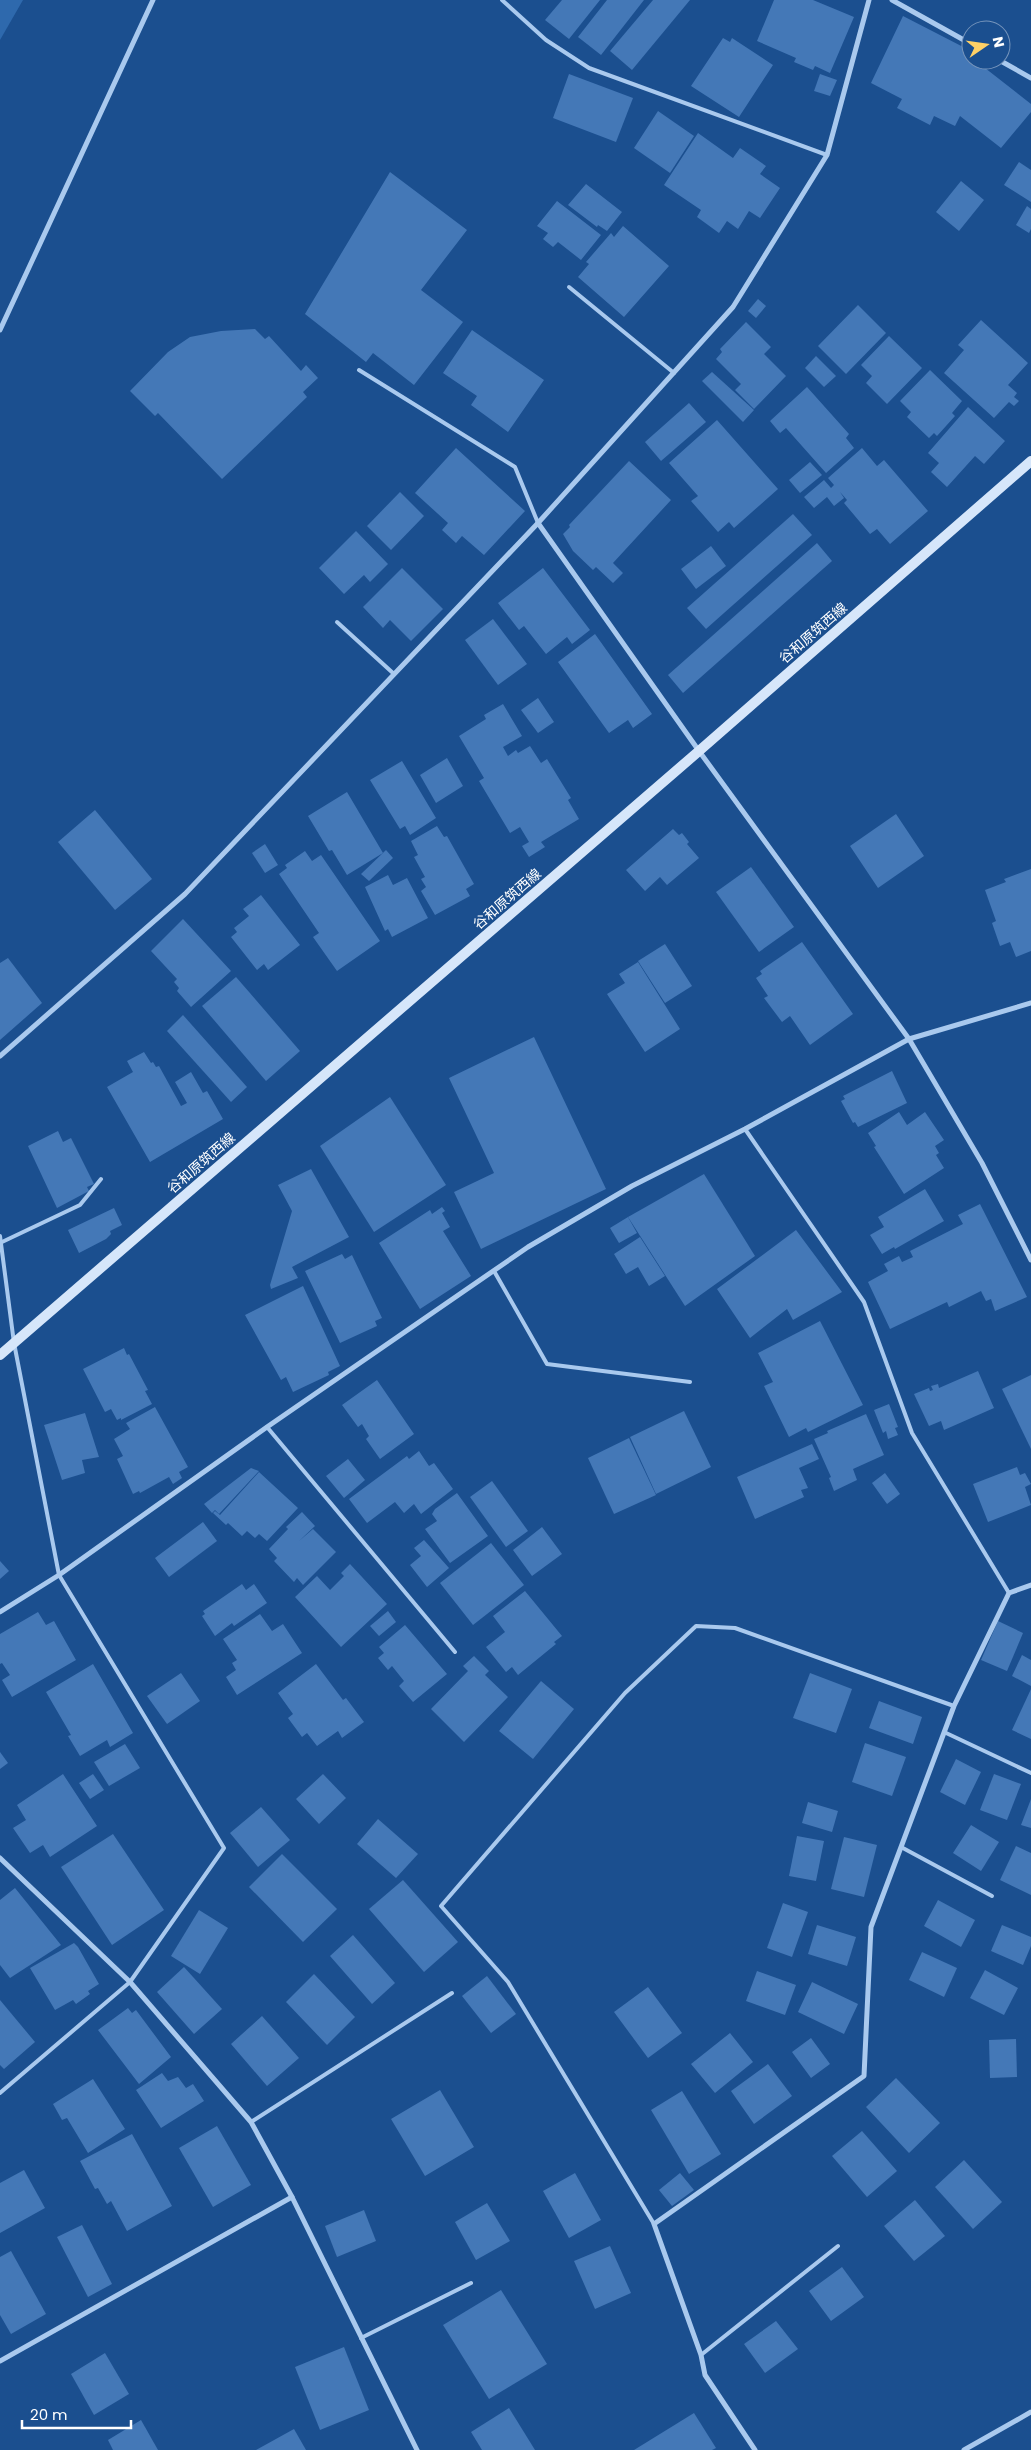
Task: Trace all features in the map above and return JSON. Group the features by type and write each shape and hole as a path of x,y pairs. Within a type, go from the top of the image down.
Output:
{"main road":[{"name":"谷和原筑西線","path":"0,1355 699,751 1031,461"}],"street":[{"path":"0,330 153,0"},
{"path":"0,1056 185,894 538,523 733,307 827,155 869,0"},
{"path":"892,0 961,38"},
{"path":"1011,67 1031,78"},
{"path":"538,523 699,751 909,1040 982,1163 1031,1260"},
{"path":"0,1612 59,1575 267,1427 528,1247 632,1186 745,1129 909,1040 1031,1003"},
{"path":"755,2450 705,2375 701,2355 654,2224 864,2076 871,1927 954,1706 1009,1593 1031,1585"},
{"path":"0,1858 130,1982 251,2122 292,2197 417,2450"},
{"path":"0,2361 292,2197"},
{"path":"964,2450 1031,2412"}],"lane":[{"path":"502,0 546,40 589,68 827,155"},
{"path":"569,287 674,373"},
{"path":"359,370 515,467 538,523"},
{"path":"337,622 394,674"},
{"path":"745,1129 864,1302 912,1433 1009,1593"},
{"path":"2,1242 80,1205 101,1179"},
{"path":"0,1236 14,1343 59,1575 224,1848 130,1982 0,2093"},
{"path":"494,1271 547,1364 690,1382"},
{"path":"267,1427 455,1652"},
{"path":"654,2224 508,1982 442,1906 625,1693 696,1626 735,1628 954,1706"},
{"path":"944,1732 1031,1773"},
{"path":"900,1847 992,1896"},
{"path":"251,2122 452,1993"},
{"path":"701,2355 838,2246"},
{"path":"361,2338 471,2283"}],"shaded area":[{"path":"0,0 23,0 0,40"}],"building":[{"path":"562,0 600,0 569,39 545,20"},
{"path":"607,0 644,0 601,55 578,37"},
{"path":"653,0 690,0 632,70 610,51"},
{"path":"774,0 813,0 854,17 830,73 815,66 813,70 794,62 796,58 757,41"},
{"path":"903,16 961,46 961,70 988,70 1031,104 1031,112 1001,148 960,116 955,126 934,116 930,125 897,108 902,99 871,83"},
{"path":"723,38 730,42 732,38 773,65 739,117 691,86"},
{"path":"569,74 633,98 616,142 553,118"},
{"path":"820,74 837,80 830,96 814,91"},
{"path":"658,111 694,136 670,173 634,148"},
{"path":"698,133 733,158 740,148 766,166 760,174 780,188 760,218 749,211 738,229 727,221 719,233 697,217 701,210 664,185"},
{"path":"1019,162 1031,170 1031,202 1004,185"},
{"path":"390,172 467,230 421,290 463,322 414,385 373,353 366,362 305,314"},
{"path":"961,181 984,200 959,231 936,212"},
{"path":"586,184 622,212 607,231 598,225 597,227 568,205"},
{"path":"557,201 601,235 581,260 558,242 553,247 543,239 548,233 537,226"},
{"path":"1027,206 1031,209 1031,229 1029,233 1016,225"},
{"path":"623,226 669,266 624,317 578,277 589,264 586,262 611,233 614,237"},
{"path":"758,299 766,306 756,318 748,311"},
{"path":"858,305 886,333 846,374 818,346"},
{"path":"981,320 1028,363 1008,385 1017,393 1014,397 1019,401 1014,406 1009,402 994,418 944,373 964,350 958,345"},
{"path":"746,322 771,347 764,354 786,376 754,409 735,390 741,384 716,359 722,352 720,349"},
{"path":"255,329 265,339 269,336 301,371 306,365 318,378 303,392 307,397 222,479 158,413 155,416 130,391 168,352 190,337 221,331"},
{"path":"472,330 544,380 508,432 471,405 477,396 443,373"},
{"path":"889,336 922,368 887,404 866,383 872,376 861,365"},
{"path":"816,356 836,376 824,387 805,368"},
{"path":"930,370 962,401 952,413 955,416 937,436 934,433 929,438 907,417 911,412 900,401"},
{"path":"712,372 754,410 743,422 702,381"},
{"path":"807,387 849,434 846,438 854,448 826,473 786,428 780,433 770,421"},
{"path":"689,403 706,422 661,461 645,442"},
{"path":"968,407 1005,441 984,464 975,456 947,487 931,472 939,463 928,453"},
{"path":"717,420 778,489 734,528 729,522 718,532 691,501 698,496 669,463"},
{"path":"456,448 525,511 484,555 462,536 456,543 442,530 448,523 415,493"},
{"path":"862,448 877,466 884,460 928,511 890,544 877,529 870,534 844,503 847,500 840,492 844,498 834,506 827,497 814,508 804,497 824,480 831,488 834,485 828,478"},
{"path":"629,461 671,500 613,563 623,573 613,583 596,567 593,570 573,551 563,534 570,527 569,525"},
{"path":"810,462 822,475 800,493 789,480"},
{"path":"400,492 424,516 391,550 367,526"},
{"path":"793,514 812,535 706,629 687,608"},
{"path":"356,531 388,564 370,582 364,575 344,594 319,568"},
{"path":"817,543 832,561 683,693 668,675"},
{"path":"711,546 726,566 696,589 681,569"},
{"path":"402,568 443,609 411,641 390,620 383,628 363,607"},
{"path":"543,568 590,630 572,644 567,637 546,654 524,626 519,630 498,603"},
{"path":"493,619 527,664 498,685 465,640"},
{"path":"595,634 652,714 633,728 628,720 609,733 558,662"},
{"path":"538,698 554,722 538,733 521,710"},
{"path":"503,704 522,736 503,747 508,756 516,750 518,753 530,746 541,763 547,759 571,798 568,800 579,819 541,842 545,847 529,857 522,846 529,842 520,827 510,833 479,781 484,778 459,736 486,719 484,715"},
{"path":"447,758 463,786 436,803 420,775"},
{"path":"402,761 436,818 410,835 405,826 400,829 370,780"},
{"path":"347,792 383,853 347,875 332,850 329,851 308,816"},
{"path":"95,810 152,879 115,910 58,842"},
{"path":"896,814 924,856 878,888 850,846"},
{"path":"437,826 444,837 447,836 474,884 466,889 470,896 435,915 421,891 426,887 421,879 425,877 414,857 418,855 411,841"},
{"path":"673,829 679,835 682,833 689,842 687,844 699,858 667,885 660,877 645,891 626,870"},
{"path":"265,844 278,865 265,873 252,853"},
{"path":"386,850 393,858 369,881 361,874"},
{"path":"305,851 312,861 321,855 380,941 337,971 313,937 319,933 279,874 287,868 285,865"},
{"path":"751,867 794,927 759,952 716,892"},
{"path":"1031,869 1031,951 1016,957 1010,942 1000,946 992,923 996,921 985,890 1006,882 1004,879"},
{"path":"388,875 393,885 407,878 428,918 392,937 388,929 385,931 365,887"},
{"path":"261,895 300,945 268,970 264,964 257,970 231,937 237,932 234,928 249,916 243,909"},
{"path":"183,919 231,971 191,1007 177,991 179,988 174,982 177,979 151,951"},
{"path":"802,942 853,1014 810,1045 790,1016 782,1022 764,998 768,996 756,978 762,974 760,971"},
{"path":"665,944 692,986 665,1003 638,961"},
{"path":"8,958 42,1003 0,1040 0,963"},
{"path":"638,962 680,1029 645,1052 607,994 625,983 619,974"},
{"path":"236,977 300,1051 266,1081 202,1006"},
{"path":"183,1015 247,1087 231,1102 167,1031"},
{"path":"534,1037 606,1189 481,1249 454,1192 494,1173 449,1078"},
{"path":"144,1052 151,1063 153,1062 156,1067 159,1066 181,1106 187,1103 175,1082 191,1072 203,1093 207,1091 223,1119 150,1162 107,1087 133,1072 127,1061"},
{"path":"892,1071 907,1103 858,1127 855,1122 853,1123 841,1101 845,1099 843,1096"},
{"path":"390,1097 446,1185 374,1232 320,1146"},
{"path":"899,1112 907,1125 925,1112 944,1140 935,1146 939,1153 936,1155 944,1168 904,1194 874,1147 876,1146 868,1133"},
{"path":"58,1131 63,1142 71,1138 94,1184 87,1187 89,1191 57,1208 28,1146"},
{"path":"311,1169 349,1237 292,1267 298,1278 271,1289 270,1285 292,1211 278,1185"},
{"path":"704,1174 755,1256 685,1306 628,1217"},
{"path":"925,1189 944,1221 895,1249 894,1247 882,1254 870,1235 884,1227 878,1217"},
{"path":"980,1204 1027,1297 995,1311 991,1299 986,1301 981,1291 949,1307 947,1302 890,1329 868,1282 888,1271 884,1264 899,1256 902,1262 913,1257 910,1251 963,1224 958,1215"},
{"path":"442,1207 445,1211 442,1213 450,1227 443,1231 471,1276 420,1309 379,1243 430,1210 432,1214"},
{"path":"114,1208 122,1225 110,1231 111,1234 106,1239 79,1253 68,1230"},
{"path":"628,1217 637,1233 619,1243 610,1228"},
{"path":"796,1230 842,1292 793,1320 787,1309 750,1338 717,1289"},
{"path":"640,1237 665,1276 649,1286 638,1267 626,1274 614,1254"},
{"path":"342,1254 345,1259 352,1255 382,1318 375,1321 377,1326 340,1343 305,1271"},
{"path":"303,1286 340,1366 328,1372 329,1375 293,1392 286,1377 281,1380 245,1315"},
{"path":"820,1321 863,1405 808,1432 806,1428 789,1437 764,1386 773,1382 758,1353"},
{"path":"124,1348 148,1390 145,1391 152,1404 121,1420 121,1418 117,1420 111,1409 105,1412 83,1369"},
{"path":"978,1371 994,1408 944,1430 941,1421 929,1426 914,1394 929,1388 930,1391 933,1390 931,1386 938,1384 939,1388"},
{"path":"1031,1375 1031,1449 1002,1389"},
{"path":"377,1380 414,1434 380,1459 366,1439 369,1436 362,1424 358,1427 342,1405"},
{"path":"889,1404 898,1427 895,1428 898,1435 888,1439 886,1431 883,1433 874,1410"},
{"path":"155,1407 188,1467 179,1472 182,1478 173,1484 169,1477 140,1493 139,1491 133,1494 117,1459 123,1456 114,1439 130,1429 126,1423"},
{"path":"684,1411 711,1467 656,1494 630,1437"},
{"path":"85,1413 99,1457 82,1460 85,1473 62,1480 44,1425"},
{"path":"866,1414 884,1455 853,1469 857,1480 834,1491 829,1478 831,1477 814,1439 828,1433 827,1431"},
{"path":"629,1438 656,1495 614,1514 588,1458"},
{"path":"812,1444 819,1459 799,1468 808,1488 801,1490 804,1497 755,1519 737,1477"},
{"path":"419,1451 429,1466 434,1463 453,1489 421,1514 414,1504 404,1513 395,1502 367,1523 349,1499 407,1456 409,1459"},
{"path":"348,1459 365,1480 344,1498 326,1476"},
{"path":"1017,1467 1020,1475 1025,1473 1031,1484 1025,1487 1031,1505 988,1522 973,1484"},
{"path":"251,1468 259,1471 219,1514 215,1510 212,1513 204,1504"},
{"path":"259,1472 298,1508 267,1541 259,1534 255,1538 247,1531 242,1536 213,1513 215,1511 220,1515"},
{"path":"885,1473 900,1494 887,1504 872,1483"},
{"path":"492,1481 528,1531 506,1547 470,1497"},
{"path":"457,1493 488,1536 450,1563 425,1529 437,1521 432,1514 435,1509"},
{"path":"302,1512 315,1526 299,1541 313,1529 336,1552 303,1585 297,1578 294,1582 274,1561 277,1558 269,1549 288,1529 286,1527"},
{"path":"203,1522 217,1541 169,1577 155,1558"},
{"path":"542,1527 562,1554 532,1576 513,1550"},
{"path":"424,1540 449,1568 427,1587 410,1565 421,1556 414,1548"},
{"path":"491,1543 524,1585 473,1625 440,1583"},
{"path":"0,1561 9,1571 0,1579"},
{"path":"350,1564 387,1604 341,1647 295,1597 317,1576 330,1590 344,1576 341,1573"},
{"path":"242,1584 246,1590 254,1584 267,1603 234,1626 232,1623 215,1636 202,1616 205,1614 203,1611"},
{"path":"525,1591 562,1636 554,1642 556,1644 518,1675 512,1667 506,1672 486,1647 505,1632 493,1616"},
{"path":"388,1611 396,1622 379,1636 370,1626"},
{"path":"38,1612 46,1625 54,1621 76,1660 12,1697 2,1680 10,1675 2,1663 0,1664 0,1634"},
{"path":"260,1614 272,1631 283,1624 302,1653 237,1695 226,1677 236,1670 232,1663 237,1660 223,1639"},
{"path":"998,1621 1023,1633 1007,1671 981,1660"},
{"path":"405,1625 447,1674 413,1702 399,1686 404,1681 392,1666 388,1670 378,1658 384,1653 379,1647"},
{"path":"1022,1655 1031,1660 1031,1686 1012,1676"},
{"path":"474,1656 489,1671 485,1675 508,1697 464,1742 431,1709 468,1671 463,1666"},
{"path":"93,1664 133,1733 110,1747 107,1740 80,1756 68,1736 71,1735 46,1692"},
{"path":"316,1664 343,1700 346,1698 364,1722 342,1738 338,1731 317,1746 307,1733 302,1737 288,1718 293,1714 278,1693"},
{"path":"181,1673 200,1701 167,1724 147,1696"},
{"path":"810,1673 852,1689 836,1733 793,1718"},
{"path":"541,1681 574,1709 533,1759 499,1731"},
{"path":"1031,1689 1031,1739 1012,1730"},
{"path":"879,1701 922,1717 913,1744 869,1728"},
{"path":"865,1743 906,1757 892,1796 852,1782"},
{"path":"125,1744 140,1768 109,1786 94,1762"},
{"path":"0,1752 8,1763 0,1769"},
{"path":"956,1759 981,1772 965,1805 940,1792"},
{"path":"63,1774 97,1826 50,1857 43,1845 30,1853 13,1828 26,1820 17,1805"},
{"path":"93,1774 104,1790 90,1799 79,1783"},
{"path":"323,1774 346,1798 319,1824 296,1799"},
{"path":"994,1774 1021,1784 1007,1820 980,1810"},
{"path":"1031,1799 1031,1828 1021,1825"},
{"path":"808,1802 838,1811 832,1832 802,1823"},
{"path":"261,1807 290,1840 258,1867 230,1833"},
{"path":"378,1819 418,1854 396,1878 357,1844"},
{"path":"971,1825 999,1842 981,1871 953,1853"},
{"path":"113,1834 164,1910 112,1945 61,1867"},
{"path":"797,1836 824,1841 816,1881 789,1876"},
{"path":"844,1837 877,1845 864,1897 831,1889"},
{"path":"1016,1846 1031,1853 1031,1895 1000,1880"},
{"path":"282,1854 337,1909 303,1942 249,1887"},
{"path":"403,1880 458,1942 424,1972 369,1909"},
{"path":"15,1888 61,1945 10,1978 0,1965 0,1900"},
{"path":"938,1900 975,1920 961,1947 924,1926"},
{"path":"783,1903 808,1912 792,1957 767,1948"},
{"path":"199,1910 228,1928 200,1974 171,1956"},
{"path":"817,1925 856,1937 847,1966 808,1954"},
{"path":"1002,1925 1031,1937 1031,1946 1023,1965 991,1951"},
{"path":"353,1935 395,1983 372,2004 330,1956"},
{"path":"74,1943 99,1984 88,1991 90,1994 76,2004 73,2000 55,2010 30,1968"},
{"path":"922,1952 957,1968 944,1997 909,1980"},
{"path":"184,1967 222,2009 194,2034 157,1992"},
{"path":"985,1970 1018,1988 1004,2015 970,1998"},
{"path":"757,1971 796,1985 785,2015 746,2001"},
{"path":"314,1974 355,2017 327,2045 286,2002"},
{"path":"487,1976 516,2014 491,2033 462,1996"},
{"path":"812,1982 858,2004 844,2034 798,2012"},
{"path":"648,1987 682,2033 648,2058 614,2012"},
{"path":"0,2000 35,2042 4,2069 0,2065"},
{"path":"128,2008 132,2013 136,2010 171,2057 139,2084 98,2030"},
{"path":"262,2016 299,2058 267,2086 231,2044"},
{"path":"730,2033 753,2062 715,2093 691,2064"},
{"path":"811,2038 830,2064 811,2078 792,2052"},
{"path":"1016,2039 1017,2077 990,2078 989,2040"},
{"path":"768,2064 792,2096 754,2124 731,2091"},
{"path":"162,2073 168,2081 178,2077 186,2088 193,2084 204,2101 161,2128 136,2090"},
{"path":"896,2078 940,2123 909,2153 866,2107"},
{"path":"93,2079 125,2129 88,2153 67,2118 62,2120 53,2104"},
{"path":"440,2090 474,2147 425,2176 391,2119"},
{"path":"682,2091 721,2154 689,2174 651,2110"},
{"path":"217,2126 251,2185 213,2207 179,2148"},
{"path":"862,2131 897,2171 867,2197 832,2156"},
{"path":"132,2134 172,2206 127,2231 111,2201 107,2204 98,2188 95,2189 80,2161"},
{"path":"964,2160 1002,2202 973,2229 935,2187"},
{"path":"24,2170 45,2208 0,2233 0,2183"},
{"path":"575,2173 601,2220 569,2238 543,2191"},
{"path":"680,2173 694,2190 672,2206 659,2190"},
{"path":"915,2200 945,2236 914,2261 884,2226"},
{"path":"487,2203 510,2241 476,2260 455,2222"},
{"path":"364,2210 376,2241 337,2257 325,2226"},
{"path":"82,2225 112,2284 88,2297 57,2237"},
{"path":"610,2246 631,2293 595,2309 574,2261"},
{"path":"11,2251 46,2314 11,2334 0,2315 0,2257"},
{"path":"842,2267 864,2297 831,2321 809,2291"},
{"path":"501,2290 547,2364 489,2399 443,2325"},
{"path":"776,2321 798,2349 765,2373 744,2344"},
{"path":"344,2347 369,2410 320,2430 295,2367"},
{"path":"105,2353 129,2394 94,2415 71,2374"},
{"path":"509,2408 535,2450 482,2450 471,2432"},
{"path":"694,2413 716,2448 712,2450 634,2450"},
{"path":"141,2420 158,2450 113,2450 108,2440"},
{"path":"294,2429 306,2450 256,2450"}]}
